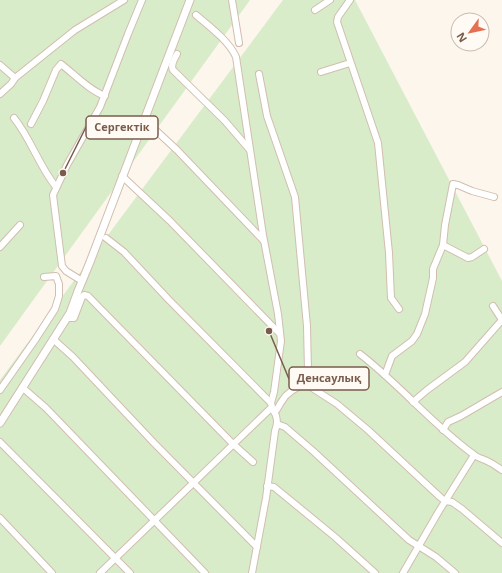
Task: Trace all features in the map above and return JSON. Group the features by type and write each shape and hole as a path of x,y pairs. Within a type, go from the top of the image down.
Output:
{"street":[{"path":"0,94 15,78 75,30 124,0"},
{"path":"82,281 66,271 62,266 53,195 67,165 100,107 142,0"},
{"path":"0,423 70,313 190,0"},
{"path":"232,0 239,43"},
{"path":"315,10 330,0"},
{"path":"350,0 338,17 337,22 378,143 392,298 399,309"},
{"path":"196,15 231,48 236,57 264,241 278,314 280,334 279,353 273,408 277,424 274,431 267,486 252,573"},
{"path":"177,54 173,61 173,70 225,121 250,150"},
{"path":"321,72 350,63"},
{"path":"31,124 43,101 56,70 61,64 90,87 105,96"},
{"path":"0,66 15,78"},
{"path":"259,74 266,116 295,197 308,338 308,372 306,384"},
{"path":"14,118 29,141 55,189"},
{"path":"150,125 177,150 264,241"},
{"path":"122,176 170,222 280,334"},
{"path":"385,375 392,356 406,346 416,334 428,305 433,278 433,269 443,245 445,225 453,184 494,197"},
{"path":"0,247 20,225"},
{"path":"106,238 124,252 273,408 278,410 283,399 288,394 306,384"},
{"path":"443,245 468,258 484,249"},
{"path":"0,390 35,340 52,313 60,296 59,284 56,276 44,277"},
{"path":"67,318 74,318 82,297 84,295 88,296 233,444 253,462"},
{"path":"413,402 465,362 496,328 502,320 493,306"},
{"path":"53,339 73,357 154,443 257,547"},
{"path":"360,354 474,456 490,462 502,470"},
{"path":"306,384 337,404 445,501 452,502 462,509 502,543"},
{"path":"23,388 46,408 205,573"},
{"path":"444,430 448,422 502,392"},
{"path":"100,573 193,482 273,408"},
{"path":"277,424 285,427 313,451 348,485 418,547 436,557 455,573"},
{"path":"0,442 130,573"},
{"path":"403,573 445,501 474,456"},
{"path":"267,486 274,487 335,536 375,573"},
{"path":"0,518 52,573"}],"green space":[{"path":"0,0 250,0 0,346"},
{"path":"283,0 355,0 502,281 502,573 0,573 0,380"}],"place":[{"name":"Сергектік","path":"63,173"},
{"name":"Денсаулық","path":"269,331"}]}
